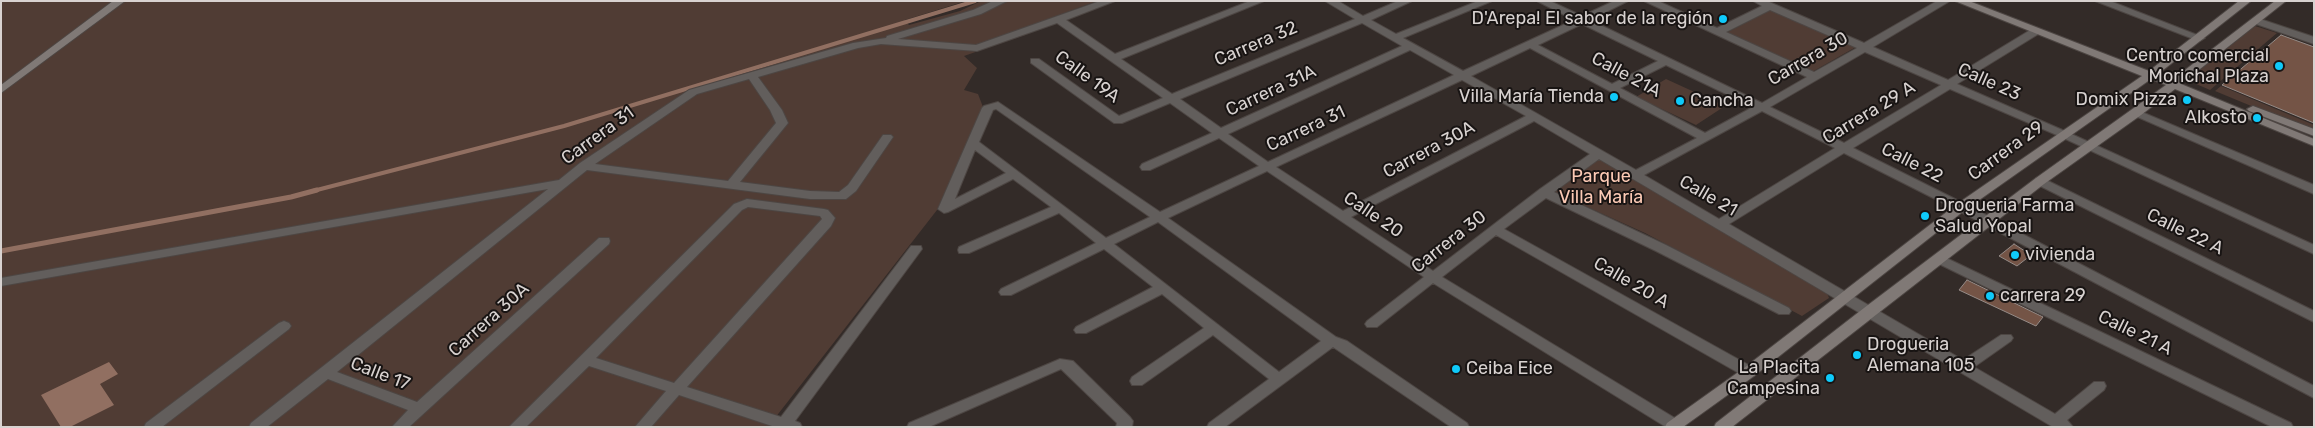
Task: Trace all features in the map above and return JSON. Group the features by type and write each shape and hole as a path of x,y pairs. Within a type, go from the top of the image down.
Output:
{"main road":[{"path":"1,90 120,1"},
{"path":"1960,1 2036,31 2153,73"},
{"path":"1983,1 2314,143"},
{"name":"Carrera 29","path":"1675,426 1748,372 1961,207 2153,73 2246,1"},
{"path":"1721,427 1868,311 1940,259 2040,181 2137,114 2175,82 2281,1"},
{"path":"2175,82 2314,133"}],"street":[{"path":"881,41 977,12 1002,1"},
{"name":"Carrera 31","path":"256,427 584,166 693,92 857,45 881,41 976,48 1110,1"},
{"path":"1114,58 1259,1"},
{"name":"Calle 21","path":"1330,1 1636,175 1843,297 1965,366 2061,424"},
{"name":"Carrera 32","path":"1118,121 1407,1"},
{"path":"1394,38 1487,1"},
{"name":"Calle 22","path":"1542,1 1762,107 1989,221 2314,393"},
{"name":"Carrera 31","path":"1006,292 1267,166 1623,1"},
{"path":"1649,1 1814,76"},
{"name":"Calle 23","path":"1758,1 2063,134 2314,250"},
{"name":"Carrera 30","path":"1636,175 1762,107 1945,1"},
{"path":"2100,1 2200,38"},
{"path":"1718,32 1770,6"},
{"name":"Calle 20","path":"1058,19 1342,217 1433,277 1675,426"},
{"path":"2257,21 2314,42"},
{"name":"Carrera 29 A","path":"1720,224 2036,31"},
{"name":"Calle 21A","path":"1531,45 1704,137"},
{"name":"Carrera 31A","path":"1146,167 1410,46"},
{"name":"Calle 19A","path":"1035,61 1118,121"},
{"path":"1612,88 1666,61"},
{"path":"732,184 782,123 776,110 751,74"},
{"path":"1014,174 944,209 988,108 998,105 1331,340 1342,344 1462,427"},
{"path":"2137,114 2314,190"},
{"name":"Carrera 30A","path":"1342,217 1534,116"},
{"path":"584,166 810,195 842,196 852,188 887,137"},
{"path":"973,143 1106,243 1279,379"},
{"name":"Carrera 30","path":"1372,324 1494,229 1598,154"},
{"name":"Calle 22 A","path":"2040,181 2314,317"},
{"path":"1,282 564,183"},
{"path":"1544,192 1661,248 1784,311"},
{"path":"516,427 586,360 738,207 747,202 824,213 829,218 827,223 642,427"},
{"path":"964,250 1060,208"},
{"name":"Calle 20 A","path":"1494,229 1748,372"},
{"name":"Carrera 30A","path":"399,427 604,241"},
{"path":"586,360 787,426 916,249"},
{"name":"Calle 21 A","path":"1940,259 2286,427"},
{"path":"1081,330 1163,288"},
{"path":"150,427 284,326"},
{"path":"1136,381 1213,328"},
{"path":"1965,366 2006,338"},
{"path":"1214,427 1331,340"},
{"path":"914,427 1060,364 1068,365 1125,421 1124,427"},
{"name":"Calle 17","path":"326,373 419,409"},
{"path":"2061,424 2099,386"}],"green space":[{"path":"1,1 966,1 905,20 909,25 960,11 981,1 1097,1 1021,29 1025,35 964,56 977,68 964,90 978,94 983,107 937,210 768,427 1,427"},
{"path":"1768,11 1772,11 1856,47 1812,72 1726,33"},
{"path":"2255,26 2277,33 2210,90 2187,80"},
{"name":"Cancha","path":"1666,79 1725,106 1696,125 1636,97"},
{"path":"2221,86 2314,125 2314,132 2215,91"},
{"name":"Parque Villa María","path":"1599,159 1827,293 1829,298 1802,316 1645,233 1554,192"}],"shaded area":[{"path":"109,362 118,374 100,384 114,405 70,427 61,427 41,395"}],"building":[{"name":"Centro comercial Morichal Plaza","path":"2281,35 2314,47 2314,123 2222,85"},
{"name":"vivienda","path":"2014,244 2031,255 2017,266 1999,256"},
{"name":"carrera 29","path":"1967,280 2043,317 2036,326 1959,290"}],"waterway":[{"path":"313,191 564,126 975,1"},
{"path":"1,251 291,197 317,190"}],"place":[{"name":"D'Arepa! El sabor de la región","path":"1723,19"},
{"name":"Centro comercial Morichal Plaza","path":"2279,66"},
{"name":"Villa María Tienda","path":"1614,97"},
{"name":"Domix Pizza","path":"2187,100"},
{"name":"Cancha","path":"1680,101"},
{"name":"Alkosto","path":"2257,118"},
{"name":"Drogueria Farma Salud Yopal","path":"1925,216"},
{"name":"vivienda","path":"2015,255"},
{"name":"carrera 29","path":"1990,296"},
{"name":"Drogueria Alemana 105","path":"1857,355"},
{"name":"Ceiba Eice","path":"1456,369"},
{"name":"La Placita Campesina","path":"1830,378"}]}
